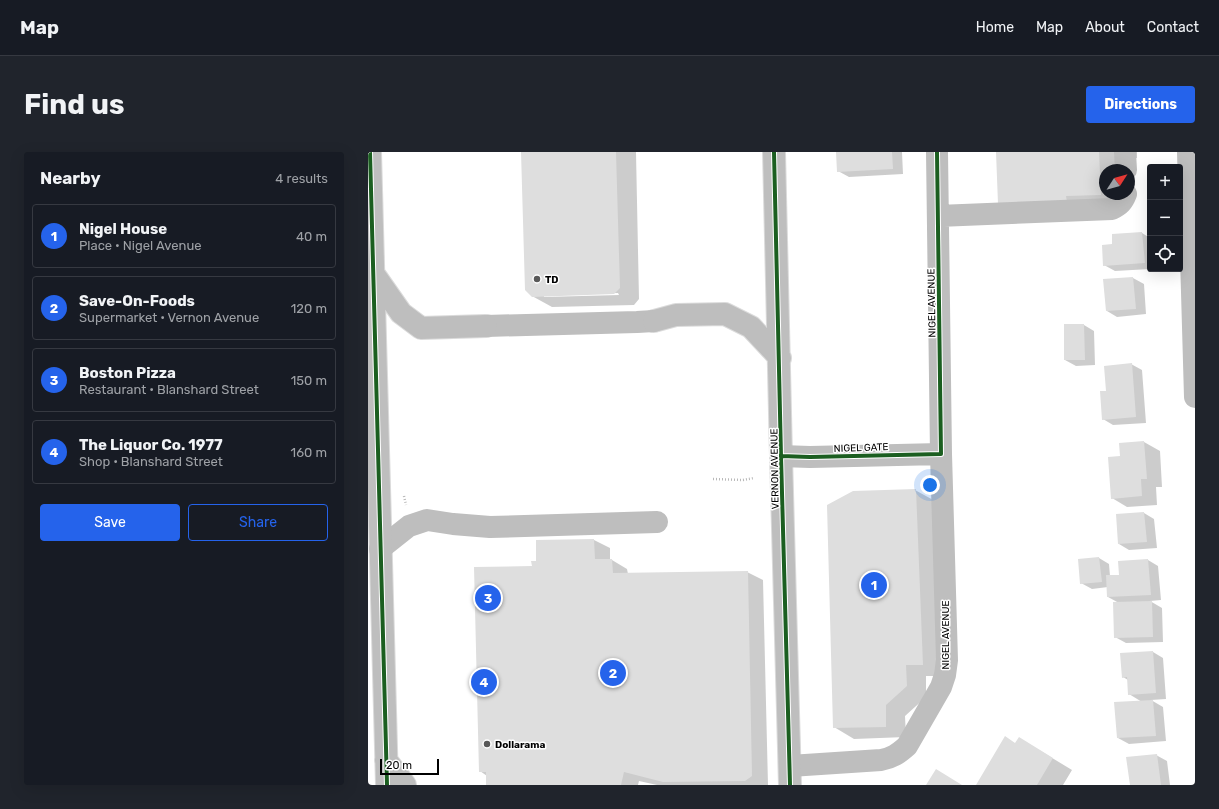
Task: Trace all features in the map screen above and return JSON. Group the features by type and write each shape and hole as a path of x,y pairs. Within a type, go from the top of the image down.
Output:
{"main road":[{"path":"370,152 373,273 371,340 380,549 387,785"},
{"name":"VERNON AVENUE","path":"774,152 790,775"},
{"name":"NIGEL AVENUE","path":"790,775 891,758 899,753 907,746 941,687 945,675 948,660 941,454 937,152"},
{"path":"1125,152 1126,164"},
{"path":"1188,152 1195,397"},
{"path":"938,216 1112,209 1120,205 1124,200"},
{"path":"373,273 401,314 421,328 637,322 654,321 676,315 725,314 751,327 780,358"},
{"name":"NIGEL GATE","path":"781,456 810,457 941,454"},
{"path":"380,549 409,526 427,520 490,527 657,522"},
{"path":"368,606 382,628"},
{"path":"386,760 405,785"},
{"path":"776,785 790,775"}],"path":[{"path":"713,479 743,480 754,478"}],"building":[{"path":"521,152 616,152 620,288 614,294 532,297 525,290"},
{"path":"836,152 892,152 893,169 837,172"},
{"path":"996,152 1099,152 1099,195 1066,196 1067,202 998,204"},
{"path":"1142,232 1145,263 1103,266 1102,245 1112,244 1112,234"},
{"path":"1133,277 1136,309 1106,311 1103,279"},
{"path":"1064,324 1084,324 1085,360 1064,360"},
{"path":"1132,363 1136,417 1102,420 1100,391 1106,391 1104,366"},
{"path":"1144,441 1147,479 1141,479 1142,496 1111,499 1108,457 1120,456 1119,443"},
{"path":"916,489 923,665 906,665 907,686 886,705 886,727 833,728 827,505 853,491"},
{"path":"1144,512 1147,542 1118,544 1116,514"},
{"path":"594,539 595,559 612,559 613,573 748,571 752,776 745,781 663,782 624,772 621,785 486,785 486,772 479,772 474,567 532,566 531,561 536,561 536,540"},
{"path":"1099,557 1102,582 1080,584 1078,559"},
{"path":"1148,559 1151,595 1107,597 1106,575 1119,575 1118,561"},
{"path":"1152,601 1153,637 1114,638 1113,602"},
{"path":"1153,651 1156,693 1128,695 1127,677 1122,678 1120,653"},
{"path":"1153,700 1156,736 1117,738 1114,702"},
{"path":"1005,736 1015,743 1019,737 1053,758 1037,785 976,785"},
{"path":"1157,754 1161,785 1130,785 1126,757"},
{"path":"936,769 962,785 926,785"}],"cycle path":[{"path":"370,152 387,785"},
{"path":"774,152 790,785"},
{"path":"781,456 810,457 941,454 937,152"}],"place":[{"name":"TD","path":"537,279"},
{"name":"Nigel House","path":"874,585"},
{"name":"Boston Pizza","path":"488,598"},
{"name":"Save-On-Foods","path":"613,673"},
{"name":"The Liquor Co. 1977","path":"484,682"},
{"name":"Dollarama","path":"487,744"}]}
